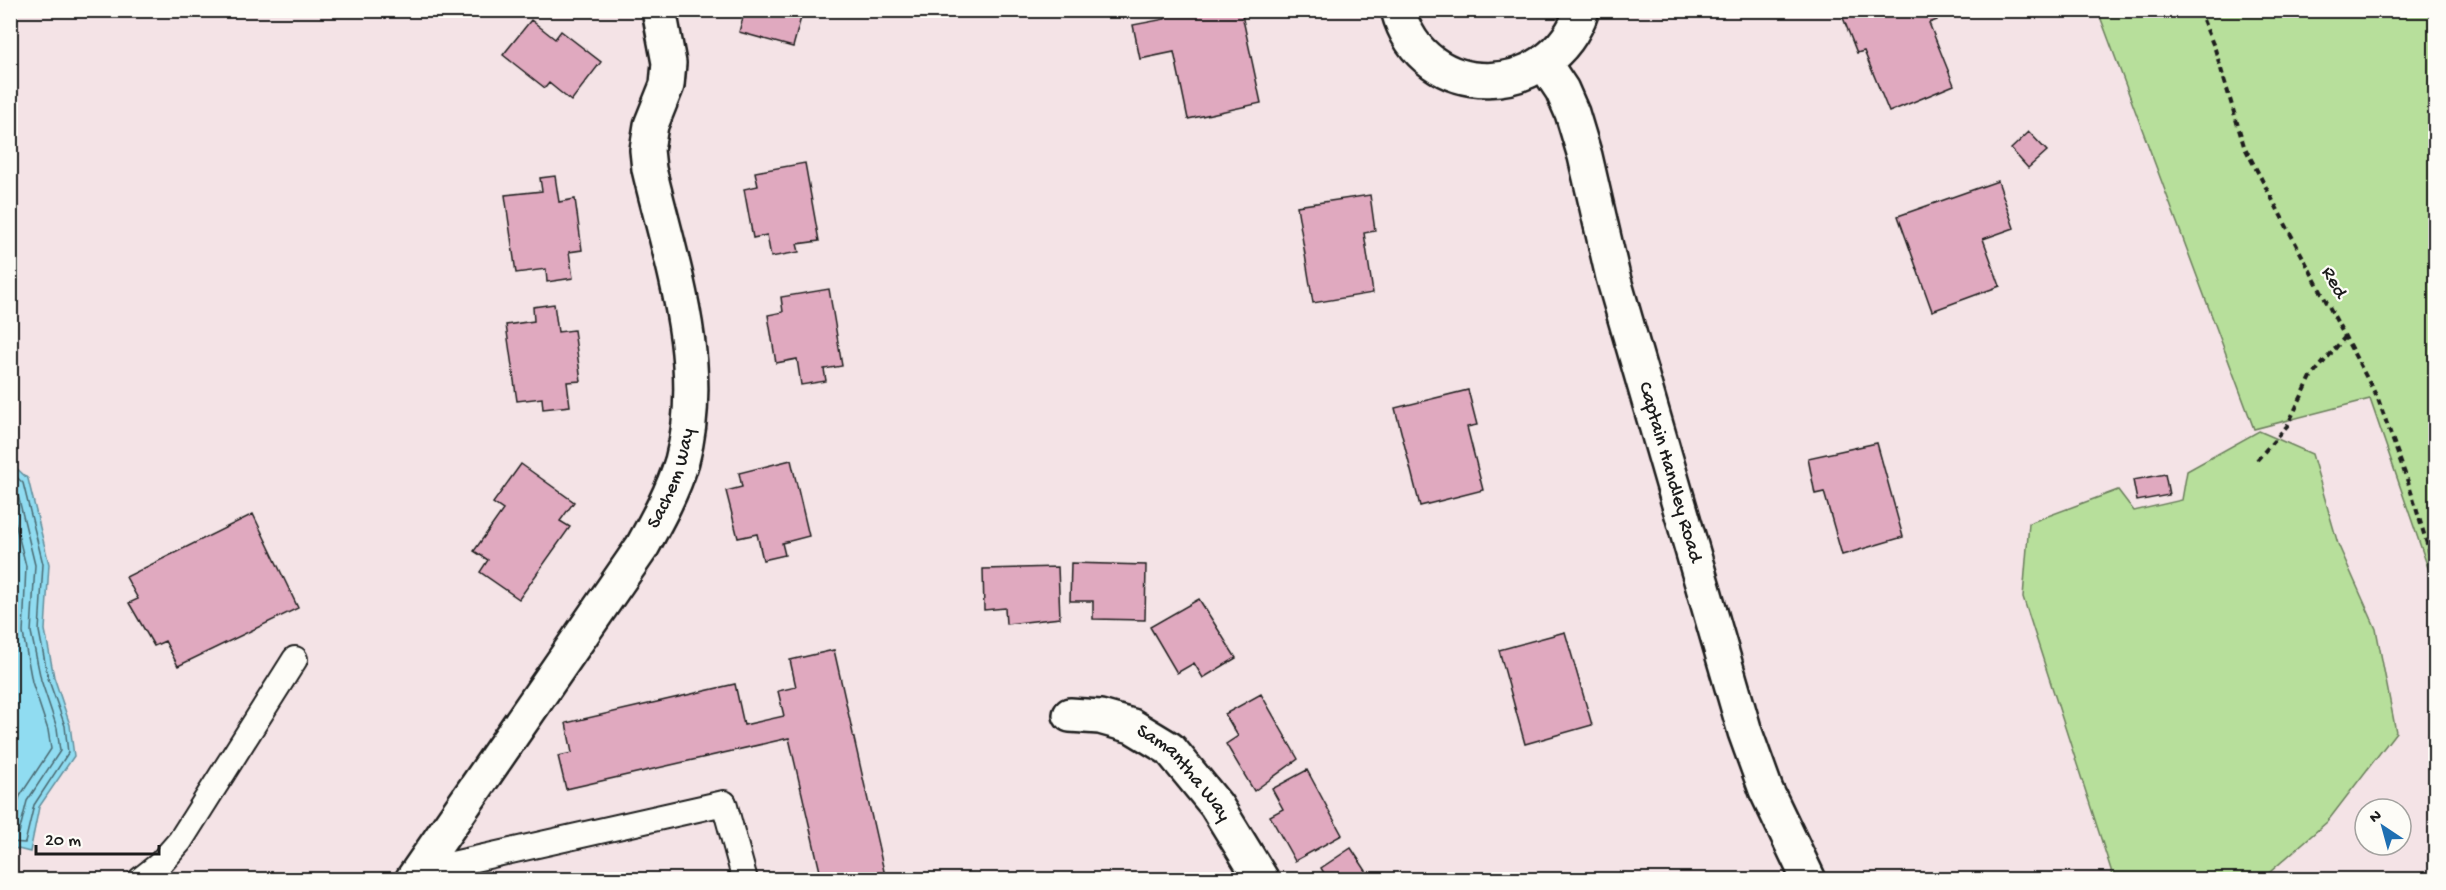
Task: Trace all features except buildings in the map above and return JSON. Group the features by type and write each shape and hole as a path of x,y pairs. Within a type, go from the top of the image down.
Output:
{"street":[{"name":"Sachem Way","path":"415,876 642,547 665,504 681,461 689,418 686,327 649,169 647,150 651,125 667,85 669,63 659,10"},
{"path":"1398,10 1406,32 1432,62 1450,72 1488,81 1527,74 1544,63 1561,50 1573,32 1582,10"},
{"name":"Captain Handley Road","path":"1544,63 1562,90 1572,113 1585,156 1616,288 1745,732 1766,790 1809,879"},
{"name":"Samantha Way","path":"1070,715 1100,717 1132,726 1170,748 1216,805 1262,879"}],"lane":[{"path":"140,879 159,865 180,841 295,659"},
{"path":"415,876 724,802 745,879"}],"path":[{"name":"Red","path":"2199,10 2215,49 2244,146 2378,399 2408,482 2436,573"},
{"path":"2258,460 2288,426 2311,376 2345,337"}],"green space":[{"path":"2098,11 2435,11 2435,588 2370,399 2254,429"},
{"path":"2259,431 2312,454 2338,544 2376,629 2396,732 2327,822 2262,879 2114,879 2023,597 2029,523 2118,490 2134,511 2182,500 2187,471"}],"water":[{"path":"11,463 28,479 49,564 45,630 54,677 70,725 74,756 39,807 30,852 10,847"}]}
